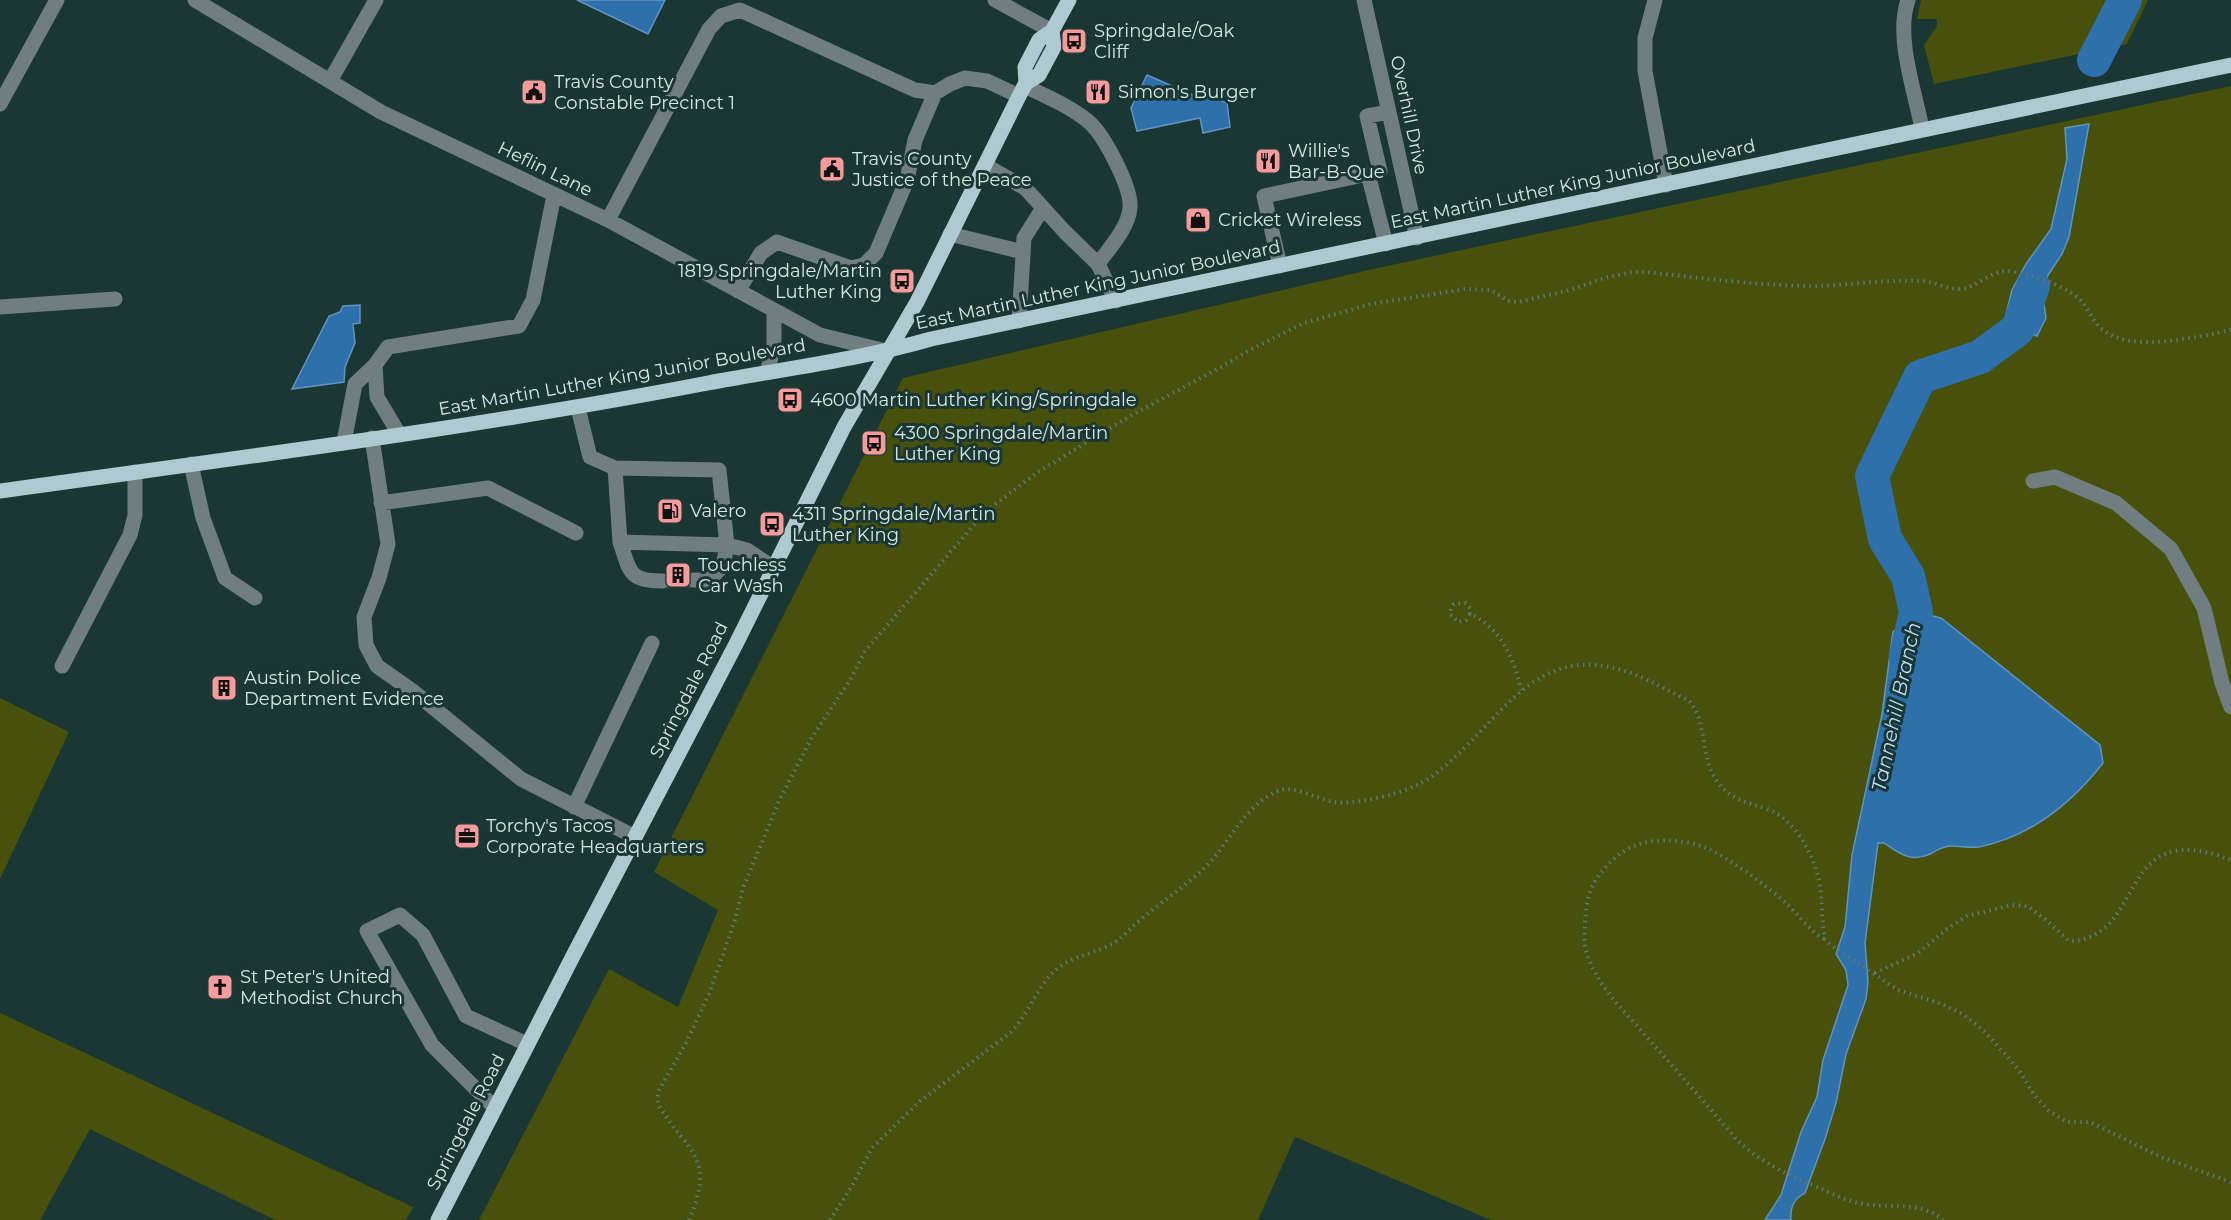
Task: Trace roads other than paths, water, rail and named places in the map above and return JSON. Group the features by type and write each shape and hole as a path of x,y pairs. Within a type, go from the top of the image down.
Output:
{"main road":[{"name":"Springdale Road","path":"438,1220 774,568 844,427 917,302 1023,88 1026,67 1039,40 1052,30 1069,0"},
{"name":"East Martin Luther King Junior Boulevard","path":"0,491 578,408 888,351 931,339 2231,65"}],"street":[{"path":"0,104 57,0"},
{"name":"Heflin Lane","path":"195,0 381,112 608,220 820,335 888,351"},
{"path":"330,81 376,0"},
{"path":"994,0 1052,30"},
{"name":"Overhill Drive","path":"1365,0 1417,238"},
{"path":"1655,0 1645,38 1645,71 1666,185"},
{"path":"1908,0 1903,15 1905,44 1922,129"},
{"path":"608,220 690,62 709,29 721,16 740,10 915,90 935,93"},
{"path":"738,291 761,253 777,242 851,268 864,265 876,253 907,180 915,140 935,93 965,78 1023,88 1052,99 1090,123 1118,166 1130,196 1130,210 1120,233 1098,264"},
{"path":"1386,244 1367,116 1389,112"},
{"path":"985,165 1025,188 1098,264 1116,301"},
{"path":"1280,266 1264,196 1401,167"},
{"path":"344,442 355,384 375,365 388,347 519,326 533,300 554,195"},
{"path":"1018,321 1024,238 1043,208"},
{"path":"950,234 1023,252"},
{"path":"0,308 115,299"},
{"path":"767,372 774,347 774,311"},
{"path":"375,365 377,397 399,434"},
{"path":"578,408 591,457 615,468 719,470 727,545 723,566 709,580 694,580"},
{"path":"372,438 388,544 379,578 364,617 366,645 377,666 414,692 521,779 635,837"},
{"path":"191,464 202,518 225,578 255,597"},
{"path":"615,468 620,542 630,571 643,581 662,581"},
{"path":"62,666 130,535 135,515 135,472"},
{"path":"2033,482 2055,477 2116,503 2171,549 2204,608 2222,683 2231,707"},
{"path":"381,503 488,488 576,533"},
{"path":"620,542 727,545 747,550 774,568"},
{"path":"574,807 652,643"},
{"path":"495,1108 432,1045 367,931 400,915 423,935 466,1016 527,1044"}],"water":[{"path":"577,0 665,0 648,34"},
{"path":"1147,75 1202,99 1205,94 1227,103 1230,127 1203,133 1200,118 1137,131 1131,108"},
{"path":"2089,124 2069,237 2062,254 2041,286 2046,318 2037,336 2004,322 2012,290 2026,264 2051,229 2067,159 2065,128"},
{"path":"360,305 360,323 353,324 355,343 345,367 344,382 292,389 329,316 340,312 343,306"},
{"path":"1916,612 1941,618 2100,745 2103,763 2064,805 2033,826 1998,842 1979,847 1940,848 1923,857 1906,856 1884,843 1878,843 1865,943 1868,982 1866,999 1846,1054 1836,1103 1805,1193 1793,1204 1791,1220 1765,1220 1781,1195 1801,1132 1817,1097 1823,1060 1848,985 1846,970 1836,954 1845,927 1852,855 1882,714 1893,632"}],"waterway":[{"name":"Tannehill Branch","path":"2094,60 2125,0"},
{"name":"Tannehill Branch","path":"1906,657 1916,612 1908,576 1885,539 1872,476 1920,377 1980,357 2018,329 2033,286"}],"tunnel":[{"path":"662,581 694,580"}],"place":[{"name":"Springdale/Oak Cliff","path":"1074,41"},
{"name":"Travis County Constable Precinct 1","path":"534,92"},
{"name":"Simon's Burger","path":"1098,92"},
{"name":"Willie's Bar-B-Que","path":"1268,161"},
{"name":"Travis County Justice of the Peace","path":"832,169"},
{"name":"Cricket Wireless","path":"1198,220"},
{"name":"1819 Springdale/Martin Luther King","path":"902,281"},
{"name":"4600 Martin Luther King/Springdale","path":"790,400"},
{"name":"4300 Springdale/Martin Luther King","path":"874,443"},
{"name":"Valero","path":"670,511"},
{"name":"4311 Springdale/Martin Luther King","path":"772,524"},
{"name":"Touchless Car Wash","path":"678,575"},
{"name":"Austin Police Department Evidence","path":"224,688"},
{"name":"Torchy's Tacos Corporate Headquarters","path":"467,836"},
{"name":"St Peter's United Methodist Church","path":"220,987"}]}
